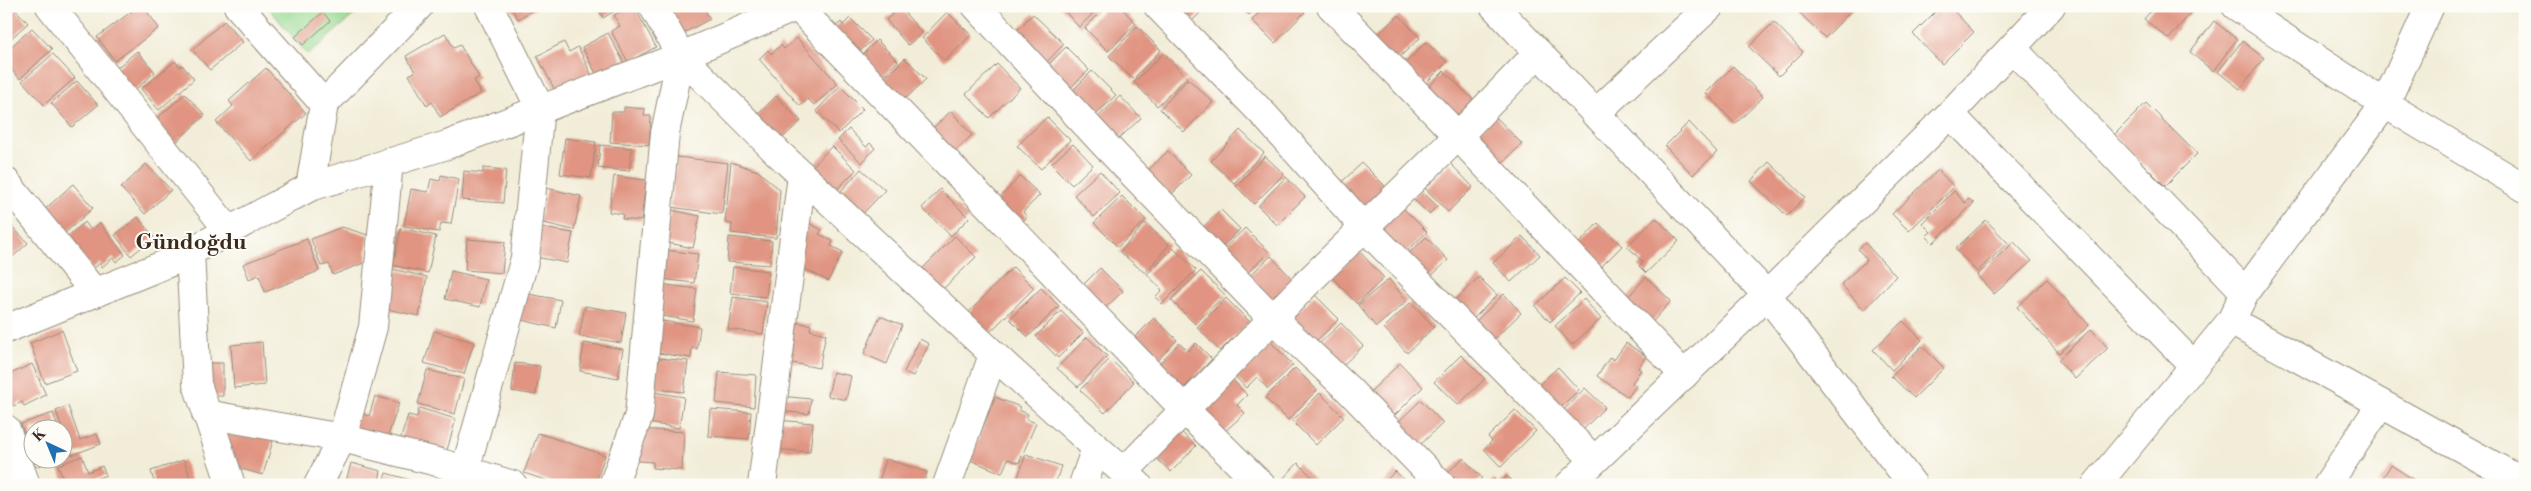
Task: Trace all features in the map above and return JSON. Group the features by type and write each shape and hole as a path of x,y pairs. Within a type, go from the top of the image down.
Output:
{"street":[{"path":"50,6 229,231"},
{"path":"238,6 324,104"},
{"path":"310,187 324,104 419,6"},
{"path":"464,470 525,258 540,108 489,6"},
{"path":"653,6 682,56 802,175 994,355 1131,478 1184,409 1363,226 1458,136 1538,53"},
{"path":"6,329 173,261 310,187 447,145 540,108 682,56 797,6 1184,409 1261,485"},
{"path":"976,6 1106,147 1272,318 1348,389 1442,485"},
{"path":"1158,6 1266,116 1363,226 1594,460"},
{"path":"1331,6 1458,136 1684,375"},
{"path":"1494,6 1767,295 1912,485"},
{"path":"1595,114 1710,6"},
{"path":"1568,485 1767,295 1950,114 2013,49 2051,6"},
{"path":"2236,6 2385,104 2525,188"},
{"path":"2096,485 2231,321 2244,292 2385,104 2430,6"},
{"path":"2013,49 2244,292"},
{"path":"613,485 638,415 665,133 682,56"},
{"path":"1950,114 2193,365"},
{"path":"318,485 342,438 374,327 389,162"},
{"path":"762,485 802,175"},
{"path":"6,182 95,293"},
{"path":"190,252 197,384 231,485"},
{"path":"2231,321 2525,483"},
{"path":"947,485 994,355"},
{"path":"2327,485 2381,404"},
{"path":"206,414 342,438 513,485"},
{"path":"6,429 26,485"},
{"path":"1082,485 1096,448"}],"green space":[{"path":"267,6 364,6 308,55"}],"building":[{"path":"6,6 12,6 28,23 6,43"},
{"path":"139,6 143,6 159,28 115,61 97,37"},
{"path":"510,6 540,6 518,19"},
{"path":"597,6 623,6 603,18"},
{"path":"634,6 656,47 628,62 611,31 620,26 614,15"},
{"path":"665,6 703,6 710,19 680,35"},
{"path":"1060,6 1101,6 1079,27"},
{"path":"1107,6 1120,6 1136,24 1108,51 1085,28"},
{"path":"1167,6 1207,6 1187,26"},
{"path":"1241,6 1259,6 1249,15"},
{"path":"1265,6 1299,6 1305,12 1275,43 1252,20"},
{"path":"1793,6 1850,6 1853,9 1825,38"},
{"path":"1941,6 1949,6 1974,32 1942,64 1913,34"},
{"path":"2155,6 2185,6 2191,12 2169,39 2144,19"},
{"path":"900,7 922,33 908,45 886,20"},
{"path":"323,12 330,21 303,45 295,37"},
{"path":"947,12 971,35 945,61 922,38"},
{"path":"1033,14 1064,44 1040,69 1008,39"},
{"path":"1399,15 1420,38 1390,66 1368,43"},
{"path":"850,18 872,40 851,60 833,29 841,22 843,25"},
{"path":"224,21 243,42 210,70 192,50"},
{"path":"2214,21 2237,39 2213,71 2190,52"},
{"path":"1774,22 1803,52 1779,76 1749,47"},
{"path":"1137,26 1161,50 1133,79 1109,56"},
{"path":"32,28 52,49 20,79 6,64 6,51"},
{"path":"445,33 454,48 460,45 479,77 474,80 481,93 440,117 432,102 427,106 409,75 415,72 406,56"},
{"path":"608,33 624,63 598,77 582,47"},
{"path":"797,38 838,84 814,105 808,99 800,106 759,59 768,50 771,54 781,45 784,49"},
{"path":"877,40 898,61 874,85 853,64"},
{"path":"2242,41 2264,58 2240,89 2218,72"},
{"path":"564,42 569,52 578,47 592,76 557,94 537,56"},
{"path":"1426,42 1447,62 1417,92 1397,72"},
{"path":"1066,47 1089,70 1063,95 1041,72"},
{"path":"137,51 155,72 132,93 113,71"},
{"path":"1164,53 1187,78 1157,106 1134,82"},
{"path":"53,54 75,78 44,105 22,81"},
{"path":"905,58 926,79 896,108 875,87"},
{"path":"175,61 180,67 182,65 194,79 159,110 141,89"},
{"path":"997,64 1020,88 989,118 966,94"},
{"path":"1733,66 1763,97 1735,124 1706,93"},
{"path":"266,68 306,113 251,161 216,122 233,106 229,101"},
{"path":"1092,71 1116,95 1089,121 1066,97"},
{"path":"1444,71 1475,101 1451,126 1420,96"},
{"path":"1188,79 1213,102 1184,132 1160,109"},
{"path":"77,81 98,105 72,127 51,103"},
{"path":"840,86 863,109 839,133 816,111"},
{"path":"185,94 205,115 174,144 154,121"},
{"path":"776,96 801,121 776,144 753,120"},
{"path":"1120,96 1141,118 1112,145 1092,123"},
{"path":"2146,103 2197,154 2165,186 2114,135"},
{"path":"624,107 645,109 644,116 651,116 649,145 610,142 612,112 624,112"},
{"path":"951,111 972,135 946,160 924,136"},
{"path":"1495,116 1522,144 1494,171 1467,143"},
{"path":"1047,117 1070,140 1041,169 1017,146"},
{"path":"1689,122 1717,152 1693,175 1665,146"},
{"path":"849,129 866,147 870,143 875,148 862,163 838,140"},
{"path":"1240,130 1264,153 1234,183 1211,161"},
{"path":"565,138 596,142 591,178 560,174"},
{"path":"1073,144 1093,165 1072,185 1051,164"},
{"path":"600,145 632,148 629,171 598,168"},
{"path":"832,146 856,170 831,195 807,172"},
{"path":"1168,151 1191,175 1166,200 1142,176"},
{"path":"1265,156 1284,174 1254,204 1236,186"},
{"path":"677,157 728,163 722,214 670,207"},
{"path":"731,162 758,171 780,190 776,238 731,233 732,224 725,223"},
{"path":"1769,162 1805,197 1787,216 1751,181"},
{"path":"1362,163 1387,188 1359,215 1334,189"},
{"path":"1450,163 1473,187 1448,212 1425,188"},
{"path":"146,164 171,190 145,214 121,188"},
{"path":"483,168 506,170 503,203 462,200 464,171 483,173"},
{"path":"861,169 885,190 857,220 834,199"},
{"path":"1938,170 1954,187 1909,231 1892,214"},
{"path":"1100,171 1120,193 1094,217 1074,195"},
{"path":"441,175 459,179 451,224 441,223 439,232 404,226 411,189 428,192 431,179 440,181"},
{"path":"614,176 646,180 641,221 622,219 623,214 609,212"},
{"path":"1020,176 1040,195 1023,212 1027,217 1015,229 992,206"},
{"path":"1286,177 1305,197 1277,225 1258,206"},
{"path":"73,184 93,208 64,234 43,211"},
{"path":"546,188 581,196 574,230 539,222"},
{"path":"940,189 969,218 951,236 922,208"},
{"path":"1421,190 1437,206 1429,214 1412,198"},
{"path":"1954,191 1965,203 1969,199 1974,203 1933,243 1926,236 1931,232 1922,223"},
{"path":"1122,196 1146,220 1118,247 1094,223"},
{"path":"1402,207 1427,232 1401,257 1377,231"},
{"path":"671,210 700,216 693,248 664,242"},
{"path":"1221,210 1240,229 1216,253 1197,233"},
{"path":"138,217 154,237 131,256 115,235"},
{"path":"1656,218 1679,241 1646,273 1639,266 1643,262 1627,246"},
{"path":"6,220 28,243 6,263"},
{"path":"1986,220 2008,243 1977,272 1955,249"},
{"path":"85,222 91,230 100,223 125,255 116,262 113,258 102,267 100,263 93,269 67,237"},
{"path":"807,222 822,230 819,234 833,241 831,246 843,252 828,281 795,264"},
{"path":"1145,223 1169,245 1145,273 1120,252"},
{"path":"1598,223 1622,246 1594,274 1571,252"},
{"path":"342,227 368,235 366,262 333,275 329,264 321,266 311,239"},
{"path":"536,227 573,233 567,263 530,256"},
{"path":"401,228 436,236 428,273 393,265"},
{"path":"1245,228 1269,252 1242,278 1218,254"},
{"path":"955,236 976,257 937,295 917,274"},
{"path":"1522,236 1540,255 1511,282 1493,263"},
{"path":"729,237 772,241 770,265 727,262"},
{"path":"1426,237 1448,260 1425,282 1403,259"},
{"path":"307,239 319,271 265,292 259,275 249,279 243,264"},
{"path":"467,239 505,242 502,273 465,270"},
{"path":"2014,242 2032,261 1994,294 1977,275"},
{"path":"1865,243 1896,276 1864,310 1841,284 1867,260 1858,249"},
{"path":"1173,248 1196,270 1162,304 1155,297 1162,290 1147,274"},
{"path":"665,250 698,254 694,283 661,279"},
{"path":"1359,251 1384,278 1357,304 1332,277"},
{"path":"1271,256 1294,281 1268,305 1245,280"},
{"path":"733,267 769,271 766,297 730,293"},
{"path":"1013,267 1034,288 988,334 967,314"},
{"path":"1100,268 1123,291 1099,314 1077,291"},
{"path":"391,269 427,277 419,316 382,308"},
{"path":"451,271 486,279 480,307 445,299"},
{"path":"1201,271 1225,295 1195,324 1171,300"},
{"path":"1479,277 1497,295 1466,326 1448,307"},
{"path":"1646,277 1671,301 1648,327 1623,303"},
{"path":"1565,278 1580,293 1550,322 1535,306"},
{"path":"1389,279 1407,301 1376,327 1358,305"},
{"path":"2047,279 2089,325 2059,353 2017,307"},
{"path":"660,284 697,289 693,321 656,315"},
{"path":"1041,288 1059,306 1028,337 1010,319"},
{"path":"523,293 561,300 556,328 517,319"},
{"path":"1504,294 1521,313 1487,346 1470,327"},
{"path":"1315,295 1339,319 1309,348 1285,324"},
{"path":"733,297 767,302 763,334 728,329"},
{"path":"1226,298 1250,322 1220,351 1197,327"},
{"path":"1584,299 1601,319 1572,345 1555,326"},
{"path":"1411,302 1434,327 1407,353 1384,328"},
{"path":"585,306 626,313 621,343 579,336"},
{"path":"1061,311 1083,333 1058,358 1036,336"},
{"path":"880,316 902,325 887,364 864,354"},
{"path":"1154,318 1177,340 1152,366 1129,343"},
{"path":"656,320 700,327 697,349 692,348 691,358 651,352"},
{"path":"790,321 811,325 810,330 826,334 819,368 782,361"},
{"path":"1903,321 1922,340 1892,370 1873,350"},
{"path":"1341,323 1363,346 1336,372 1314,349"},
{"path":"2091,329 2108,348 2075,379 2058,360"},
{"path":"62,330 77,371 45,383 30,343"},
{"path":"434,331 474,342 464,374 424,363"},
{"path":"1087,337 1107,356 1078,387 1057,368"},
{"path":"920,339 929,344 913,376 904,372"},
{"path":"1269,340 1293,365 1268,389 1257,377 1246,388 1233,374"},
{"path":"262,342 265,385 234,388 231,345"},
{"path":"584,343 623,349 618,378 580,371"},
{"path":"1179,343 1188,351 1196,343 1212,359 1179,393 1154,369"},
{"path":"1626,343 1646,356 1638,368 1641,370 1632,383 1636,386 1628,397 1597,376 1610,357 1614,360"},
{"path":"1922,346 1944,368 1914,398 1891,376"},
{"path":"1461,355 1485,379 1458,405 1434,382"},
{"path":"650,357 688,361 684,392 646,388"},
{"path":"1110,359 1134,382 1105,413 1080,390"},
{"path":"207,363 223,363 223,396 208,396"},
{"path":"515,363 540,366 536,395 512,391"},
{"path":"1400,363 1423,387 1392,418 1369,393"},
{"path":"32,364 46,395 24,406 22,402 13,406 6,391 6,376"},
{"path":"1558,367 1579,390 1553,414 1532,391"},
{"path":"1295,368 1317,390 1288,420 1265,398"},
{"path":"427,370 464,379 455,414 418,404"},
{"path":"719,372 756,375 754,407 716,403"},
{"path":"833,372 851,376 846,400 828,396"},
{"path":"1231,378 1247,395 1237,405 1245,413 1220,436 1196,411"},
{"path":"1585,388 1605,407 1576,437 1556,418"},
{"path":"647,391 684,397 679,428 642,422"},
{"path":"1320,393 1344,417 1316,445 1292,421"},
{"path":"375,396 399,403 387,439 352,428 357,412 369,416"},
{"path":"779,396 811,399 809,414 778,411"},
{"path":"995,397 1020,407 1019,410 1028,414 1026,419 1036,423 1019,463 1008,459 1002,473 970,460"},
{"path":"1421,400 1443,423 1419,446 1397,423"},
{"path":"68,406 80,440 97,434 101,444 72,455 72,418 59,418 56,411"},
{"path":"419,408 456,419 445,457 399,444 408,415 417,417"},
{"path":"710,409 751,412 749,439 708,436"},
{"path":"1515,410 1536,431 1501,467 1484,449 1492,441 1488,437"},
{"path":"53,413 55,418 38,418"},
{"path":"776,420 813,423 810,452 774,449"},
{"path":"230,425 274,437 263,475 231,466 224,445"},
{"path":"1177,428 1196,446 1171,472 1152,454"},
{"path":"640,429 684,432 682,470 653,468 653,462 638,461"},
{"path":"538,433 605,455 595,485 560,485 524,473"},
{"path":"1026,454 1061,466 1055,485 1030,485 1017,480"},
{"path":"82,456 88,472 102,466 106,475 80,485 65,485 59,468 72,468 72,460"},
{"path":"1463,458 1482,478 1474,485 1447,485 1441,479"},
{"path":"886,459 927,472 923,485 878,485"},
{"path":"184,460 193,485 155,485 151,471"},
{"path":"351,463 381,471 378,485 345,485"},
{"path":"1298,463 1320,485 1277,485"},
{"path":"2391,465 2422,485 2378,485"},
{"path":"1395,471 1410,485 1382,485"},
{"path":"386,473 417,482 416,485 382,485"},
{"path":"1507,476 1516,485 1488,485 1494,479 1499,484"}],"district":[{"name":"Gündoğdu","path":"191,241"}]}
